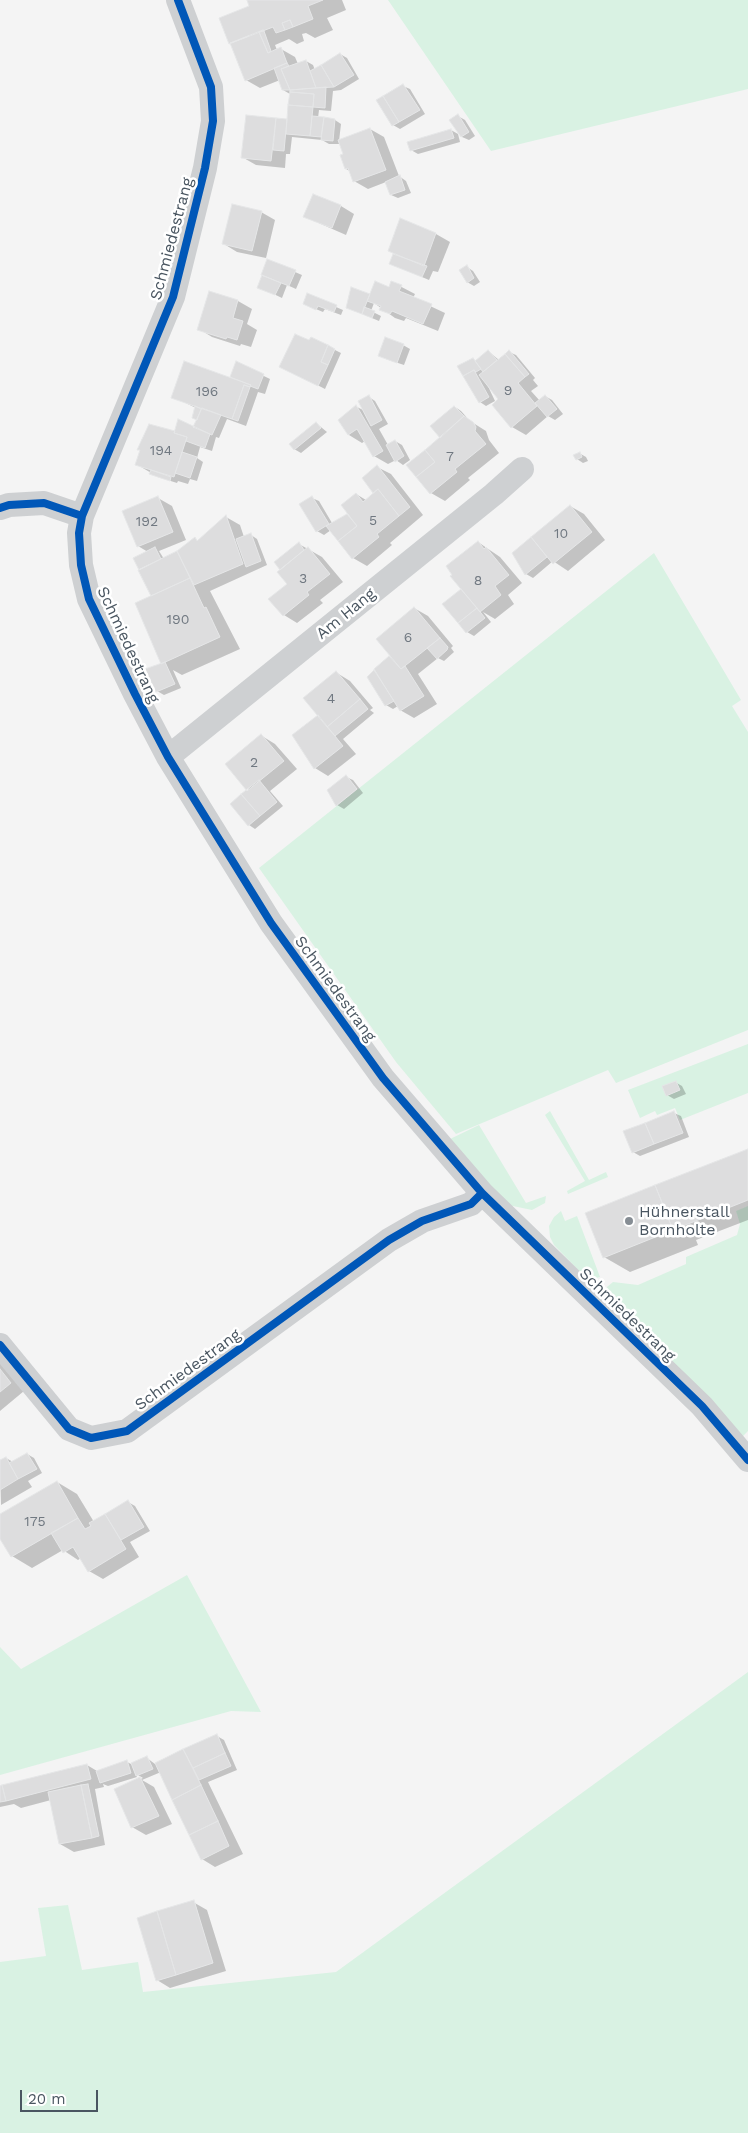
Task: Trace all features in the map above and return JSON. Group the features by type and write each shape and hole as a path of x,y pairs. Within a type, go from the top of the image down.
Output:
{"street":[{"name":"Schmiedestrang","path":"178,0 211,88 213,121 205,168 173,296 82,516 79,533 81,565 89,599 168,757 271,923 382,1078 482,1192 702,1406 748,1460"},
{"name":"Am Hang","path":"168,757 494,494 522,469"},
{"path":"0,508 9,505 44,502 82,516"},
{"name":"Schmiedestrang","path":"0,1345 69,1429 91,1438 127,1431 389,1240 422,1221 471,1204 482,1192"}],"green space":[{"path":"388,0 748,0 748,89 491,151"},
{"path":"654,553 741,700 732,706 748,732 748,1030 616,1083 608,1070 456,1134 396,1062 259,868"},
{"path":"748,1044 748,1093 680,1120 675,1108 657,1115 655,1111 640,1118 628,1090"},
{"path":"550,1111 589,1180 606,1172 608,1177 568,1194 567,1191 585,1181 545,1115"},
{"path":"479,1125 526,1203 546,1196 545,1203 532,1210 508,1205 448,1140"},
{"path":"748,1206 748,1431 742,1437 706,1395 602,1291 613,1282 638,1285 686,1264 686,1257 737,1235 740,1224 736,1211"},
{"path":"561,1211 565,1221 577,1216 600,1277 588,1280 554,1245 550,1237 549,1226 554,1217"},
{"path":"187,1575 261,1712 231,1711 0,1775 0,1647 21,1669"},
{"path":"748,1672 748,2133 0,2133 0,1962 46,1956 38,1908 68,1905 82,1970 138,1962 143,1992 336,1972"}],"building":[{"path":"247,0 323,0 308,6 313,19 293,27 290,20 282,23 285,30 276,33 273,27 229,44 219,18 249,6"},
{"path":"290,20 293,27 285,30 282,23"},
{"path":"263,30 259,32 268,53 281,47 287,63 245,81 230,43"},
{"path":"264,31 271,51 268,53 259,32"},
{"path":"340,53 354,75 334,87 321,65"},
{"path":"306,60 316,88 290,90 281,69"},
{"path":"287,63 289,66 281,69 290,90 282,90 274,68"},
{"path":"321,65 334,87 316,88 310,71"},
{"path":"403,84 420,110 399,122 383,96"},
{"path":"326,87 325,108 313,107 314,94 290,92 290,90"},
{"path":"290,92 314,94 313,107 288,105"},
{"path":"383,96 399,122 392,126 376,100"},
{"path":"288,105 313,107 310,136 286,134"},
{"path":"458,114 469,132 461,137 449,120"},
{"path":"246,115 276,118 271,161 241,158"},
{"path":"312,116 324,117 321,137 310,136"},
{"path":"324,117 335,119 333,141 321,140"},
{"path":"276,118 287,119 284,151 273,150"},
{"path":"370,128 386,170 353,182 348,168 345,169 340,155 343,154 338,140"},
{"path":"451,129 454,138 410,151 407,142"},
{"path":"400,175 405,190 390,195 385,182"},
{"path":"313,194 341,205 332,228 303,217"},
{"path":"232,204 262,211 252,251 222,244"},
{"path":"400,218 436,233 424,266 388,251"},
{"path":"393,254 427,266 422,277 389,264"},
{"path":"267,259 296,270 289,286 261,275"},
{"path":"467,265 474,278 467,283 459,270"},
{"path":"262,275 281,283 275,295 257,288"},
{"path":"375,281 389,287 391,281 402,285 399,291 432,304 423,324 392,311 390,314 379,310 381,306 367,301"},
{"path":"351,287 370,294 362,314 346,308"},
{"path":"209,291 238,300 233,318 243,321 237,340 227,337 226,339 197,330"},
{"path":"307,293 337,305 334,312 318,306 316,310 303,304"},
{"path":"364,307 375,311 372,318 362,314"},
{"path":"295,334 309,340 311,337 328,345 321,362 328,365 318,386 279,367"},
{"path":"385,337 404,344 397,363 378,356"},
{"path":"328,345 335,349 328,365 321,362"},
{"path":"488,350 497,360 483,372 475,361"},
{"path":"509,350 529,374 525,377 505,354"},
{"path":"505,354 525,377 518,383 537,406 511,428 492,405 498,399 479,375"},
{"path":"473,358 481,369 476,372 474,370 463,376 457,366"},
{"path":"184,361 251,385 250,387 244,385 232,419 171,398"},
{"path":"236,361 264,374 258,389 230,377"},
{"path":"474,370 489,397 479,403 463,376"},
{"path":"244,385 250,387 238,421 232,419"},
{"path":"369,395 382,420 371,426 358,401"},
{"path":"545,395 557,409 547,417 535,403"},
{"path":"356,405 383,451 373,457 357,429 348,435 338,420"},
{"path":"195,406 201,409 197,420 192,418"},
{"path":"454,406 464,416 440,438 430,426"},
{"path":"202,408 221,415 212,435 193,427"},
{"path":"464,416 473,422 476,427 475,431 486,444 455,469 457,472 430,494 416,477 435,462 425,450"},
{"path":"178,419 210,434 205,448 186,441 187,437 174,433"},
{"path":"316,422 321,428 294,450 289,444"},
{"path":"149,424 175,431 174,433 187,437 174,477 135,465 140,450 137,450"},
{"path":"395,440 404,456 395,462 386,445"},
{"path":"425,450 435,462 416,477 406,465"},
{"path":"182,452 197,457 190,478 175,473"},
{"path":"580,452 582,457 576,460 573,455"},
{"path":"377,465 410,507 399,516 378,489 373,493 362,478"},
{"path":"151,470 171,477 170,481 149,474"},
{"path":"378,489 399,516 377,534 379,537 352,559 338,541 357,526 341,505 356,493 363,502"},
{"path":"158,496 173,532 137,547 122,511"},
{"path":"312,496 329,524 316,532 299,504"},
{"path":"570,505 592,532 553,564 531,537"},
{"path":"347,514 357,526 338,541 326,526"},
{"path":"226,515 243,564 194,585 177,551 195,537 197,541"},
{"path":"251,533 261,561 246,567 236,539"},
{"path":"531,537 547,557 525,575 512,553"},
{"path":"478,541 484,549 486,547 509,575 495,586 501,595 480,612 450,576 452,575 446,566"},
{"path":"299,542 304,550 280,570 274,562"},
{"path":"155,547 161,559 139,570 133,558"},
{"path":"308,547 330,574 307,592 309,595 283,616 268,599 287,584 277,572"},
{"path":"177,551 190,578 151,596 138,570"},
{"path":"190,578 220,637 161,664 135,603"},
{"path":"461,589 477,608 458,623 442,604"},
{"path":"414,607 440,638 401,669 376,639"},
{"path":"477,608 485,618 466,633 458,623"},
{"path":"440,638 448,647 437,659 427,648"},
{"path":"389,656 401,669 405,666 424,696 400,711 374,669"},
{"path":"165,662 175,684 156,692 145,669"},
{"path":"374,670 394,701 385,706 367,677"},
{"path":"336,671 360,699 327,727 303,698"},
{"path":"360,699 368,709 335,736 327,727"},
{"path":"318,715 343,746 314,769 292,735"},
{"path":"261,734 284,761 247,791 225,764"},
{"path":"346,775 357,789 336,806 327,790"},
{"path":"259,780 277,802 260,816 241,794"},
{"path":"241,794 260,816 248,826 230,804"},
{"path":"676,1081 680,1090 666,1096 662,1086"},
{"path":"674,1111 683,1133 654,1144 645,1123"},
{"path":"645,1123 654,1144 632,1153 623,1131"},
{"path":"748,1149 748,1200 673,1230 655,1185"},
{"name":"Hühnerstall Bornholte","path":"655,1185 673,1230 603,1258 585,1213"},
{"path":"0,1369 11,1383 0,1392"},
{"path":"27,1453 37,1469 18,1479 9,1463"},
{"path":"6,1457 18,1479 0,1490 0,1460"},
{"path":"57,1481 78,1518 11,1557 0,1539 0,1514"},
{"path":"128,1500 144,1527 121,1540 105,1514"},
{"path":"105,1514 126,1549 88,1572 73,1547 63,1553 51,1533 78,1518 85,1529 91,1526 89,1523"},
{"path":"217,1734 225,1753 193,1768 183,1749"},
{"path":"183,1749 201,1785 172,1800 155,1763"},
{"path":"225,1753 231,1766 199,1780 193,1768"},
{"path":"147,1756 153,1769 136,1776 131,1763"},
{"path":"127,1760 131,1773 100,1783 96,1771"},
{"path":"87,1764 91,1779 6,1801 2,1785"},
{"path":"140,1777 159,1816 131,1828 114,1789"},
{"path":"88,1784 99,1836 92,1838 81,1785"},
{"path":"2,1785 6,1801 0,1802 0,1786"},
{"path":"81,1785 92,1838 59,1844 48,1792"},
{"path":"201,1785 218,1821 189,1835 172,1800"},
{"path":"218,1821 229,1846 201,1860 189,1835"},
{"path":"194,1900 213,1963 176,1975 157,1911"},
{"path":"157,1911 176,1975 156,1981 137,1918"}],"cycle path":[{"path":"178,0 211,87 213,121 205,168 173,297 82,516 79,533 81,565 89,599 168,757 271,923 383,1078 482,1193 702,1406 748,1460"},
{"path":"0,508 9,505 44,503 82,516"},
{"path":"0,1345 69,1429 91,1438 127,1431 389,1240 422,1221 471,1204 482,1193"}],"place":[{"name":"Hühnerstall Bornholte","path":"629,1221"}]}
